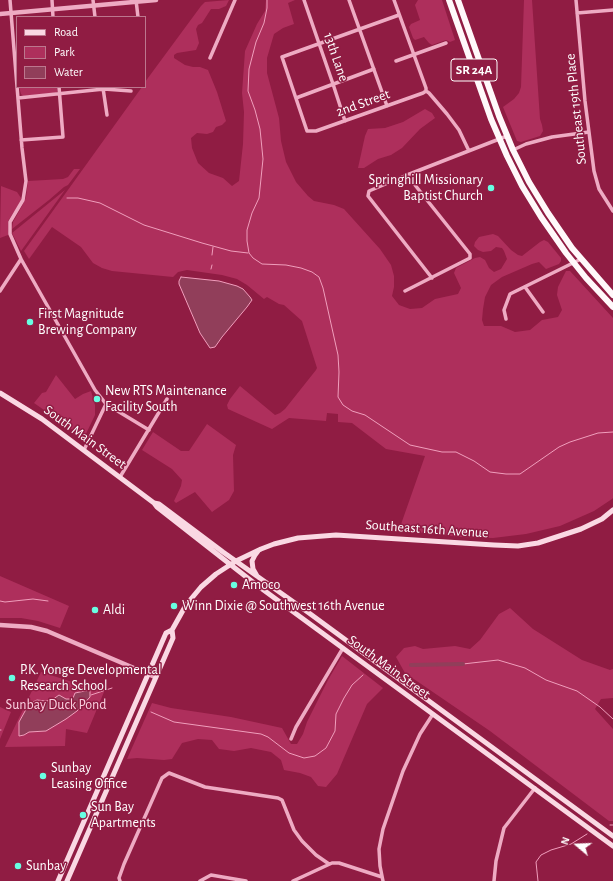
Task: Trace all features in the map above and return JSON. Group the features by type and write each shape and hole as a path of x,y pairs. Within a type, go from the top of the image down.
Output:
{"highway":[{"name":"SR 24A","path":"449,0 500,139 522,186 541,217 574,263 613,307"},
{"name":"SR 24A","path":"458,0 513,150 529,182 548,213 581,259 613,295"},
{"path":"470,60 478,57"},
{"path":"541,217 548,213"}],"main road":[{"name":"South Main Street","path":"0,393 42,419 84,450 154,503 157,508 230,565 303,620 613,846"},
{"name":"South Main Street","path":"154,503 159,504 613,836"},
{"name":"Southeast 16th Avenue","path":"172,630 186,605 200,587 216,574 236,561 261,549 291,539 325,535 494,545 524,545 538,543 581,529 602,518 613,510"},
{"path":"260,578 253,569 252,561 261,549"},
{"path":"303,620 309,614"},
{"path":"58,881 166,633 172,630 173,638 67,881"},
{"path":"343,648 348,642"},
{"path":"433,714 439,708"},
{"path":"535,788 540,782"}],"street":[{"path":"10,0 16,74"},
{"path":"52,0 53,16"},
{"path":"93,0 95,16"},
{"path":"0,14 156,0"},
{"path":"210,58 235,0"},
{"name":"13th Lane","path":"304,0 334,84 345,121"},
{"path":"349,0 388,106"},
{"path":"394,0 426,91 459,130 469,151"},
{"name":"Southeast 19th Place","path":"576,0 594,171 599,189 613,211"},
{"path":"136,1 138,16"},
{"path":"577,13 613,10"},
{"path":"374,69 296,98 282,57 399,15"},
{"path":"396,61 446,43"},
{"path":"17,88 21,140 26,176 25,190 21,204 10,222 10,232 21,259 95,390 106,404 148,430"},
{"path":"21,140 63,137 59,88"},
{"path":"18,98 103,88 131,91"},
{"path":"103,88 106,115"},
{"name":"2nd Street","path":"296,98 307,132 316,131 426,91"},
{"path":"513,150 526,144 552,137 589,132"},
{"path":"432,278 368,196 368,192 371,189 508,136"},
{"path":"405,291 470,258 470,254 407,175"},
{"path":"0,292 21,259"},
{"path":"506,319 504,310 510,294 581,259"},
{"path":"525,287 543,312"},
{"path":"120,477 167,399"},
{"path":"84,450 106,404"},
{"path":"0,625 31,627 47,631 155,677"},
{"path":"291,740 296,727 343,648"},
{"path":"293,881 329,864 339,863 382,879 379,849 384,823 403,771 420,734 433,714"},
{"path":"120,881 119,878 124,864 162,778 170,772 205,786 278,798 282,800 294,830 302,841 316,855 329,864"},
{"path":"494,881 496,861 504,828 535,788"},
{"path":"200,881 211,875 246,881"}],"green space":[{"path":"229,0 226,6 219,9 211,9 202,23 198,25 196,29 199,43 196,50 177,53 174,55 174,58 185,65 200,67 208,70 226,121 222,125 216,127 213,132 207,134 197,133 191,138 192,148 198,163 209,173 223,178 232,186 239,181 243,144 244,112 242,93 245,51 257,24 265,11 266,0 295,0 288,3 294,24 283,28 274,34 267,58 267,73 279,118 281,141 286,162 296,182 308,196 314,201 334,205 344,209 380,249 391,265 394,276 392,296 399,305 410,309 422,308 435,299 458,294 461,288 454,273 456,268 475,258 480,257 485,260 489,268 494,272 501,269 507,259 502,248 496,247 491,251 483,252 474,246 479,237 493,234 498,236 511,250 522,256 544,240 548,242 561,258 561,261 559,264 546,269 539,262 532,264 502,277 491,285 485,297 482,320 484,326 501,326 515,332 530,330 542,320 558,317 562,310 557,295 558,287 566,271 570,271 613,318 612,499 594,511 560,526 526,534 493,538 460,537 399,530 425,456 386,449 352,423 338,422 338,414 327,413 326,421 289,418 272,429 228,409 227,405 230,399 240,386 275,415 280,413 285,409 316,370 317,368 302,321 284,305 279,304 267,297 264,299 237,279 222,275 187,270 178,272 173,277 112,271 102,268 93,263 81,247 52,227 29,259 24,251 141,88 146,88 146,81 205,2"},
{"path":"418,0 442,0 455,40 450,42 446,40 432,45 424,37 415,40 413,38 409,27 411,24 420,20 415,5"},
{"path":"524,0 532,0 540,119 543,131 540,136 521,142 517,141 503,107 514,99 519,93 521,87"},
{"path":"19,88 57,88 57,92 53,93 23,96"},
{"path":"425,109 432,113 435,118 420,129 402,148 391,155 378,159 364,168 358,168 368,129 385,128 403,122"},
{"path":"74,169 80,169 68,185 12,229 13,222 26,197 28,181 63,179 68,177"},
{"path":"1,186 17,192 21,198 21,201 8,221 8,235 0,238"},
{"path":"65,190 21,251 12,233"},
{"path":"56,375 75,399 91,391 95,405 95,415 84,438 34,403 42,393 46,392"},
{"path":"207,424 236,445 233,455 234,491 229,500 212,512 195,492 176,503 174,501 181,486 182,480 172,469 142,450 153,432 181,451 189,451"},
{"path":"0,576 69,606 60,628 38,621 21,618 0,618"},
{"path":"510,608 533,629 582,660 610,670 613,669 613,698 601,699 595,709 613,729 613,821 609,821 490,731 405,673 396,657 404,648 415,646 423,649 455,646 470,649 480,640 499,614"},
{"path":"342,656 383,688 367,704 337,774 326,787 318,786 311,777 284,770 281,760 271,752 251,748 234,751 219,749 212,740 198,739 182,743 172,759 127,759 152,703 171,708 231,717 282,728 291,744 297,744 328,680"},
{"name":"Sunbay Duck Pond","path":"41,672 104,692 87,733 66,729 65,746 5,747"},
{"path":"0,707 11,712 0,739"}],"water":[{"path":"181,277 219,281 237,286 243,289 252,300 215,347 210,348 200,333 179,284"},
{"name":"Sunbay Duck Pond","path":"90,690 90,697 77,711 66,719 46,731 29,732 19,736 19,722 29,704 37,700 52,700 59,695 66,699 70,699 73,698 75,693"}],"waterway":[{"path":"267,0 264,23 256,42 249,69 248,91 260,129 263,159 259,198 252,213 247,230 249,253 253,258 262,264 286,265 301,268 312,272 319,277 323,288 338,355 338,397 343,405 352,411 365,415 410,445 442,452 456,452 474,461 490,472 506,474 520,474 559,447 570,442 598,433 613,432"},
{"path":"67,198 78,198 100,203 144,225 231,251 248,253"},
{"path":"212,255 213,247"},
{"path":"211,269 212,265"},
{"path":"0,601 5,602 33,599 48,601"},
{"path":"463,664 498,660 525,668 546,680 577,691 600,707 613,719"},
{"path":"411,665 463,664"},
{"path":"151,712 174,722 261,734 268,737 289,753 304,758 315,756 326,748 335,731 336,714 344,698 352,685 363,675"},
{"path":"91,695 112,688"},
{"path":"538,881 536,862 541,855 551,850 571,844 587,834"}],"place":[{"name":"Springhill Missionary Baptist Church","path":"491,188"},
{"name":"First Magnitude Brewing Company","path":"30,322"},
{"name":"New RTS Maintenance Facility South","path":"97,399"},
{"name":"Amoco","path":"234,585"},
{"name":"Winn Dixie @ Southwest 16th Avenue","path":"174,606"},
{"name":"Aldi","path":"95,610"},
{"name":"P.K. Yonge Developmental Research School","path":"12,678"},
{"name":"Sunbay Leasing Office","path":"43,776"},
{"name":"Sun Bay Apartments","path":"83,815"},
{"name":"Sunbay","path":"18,866"}]}
